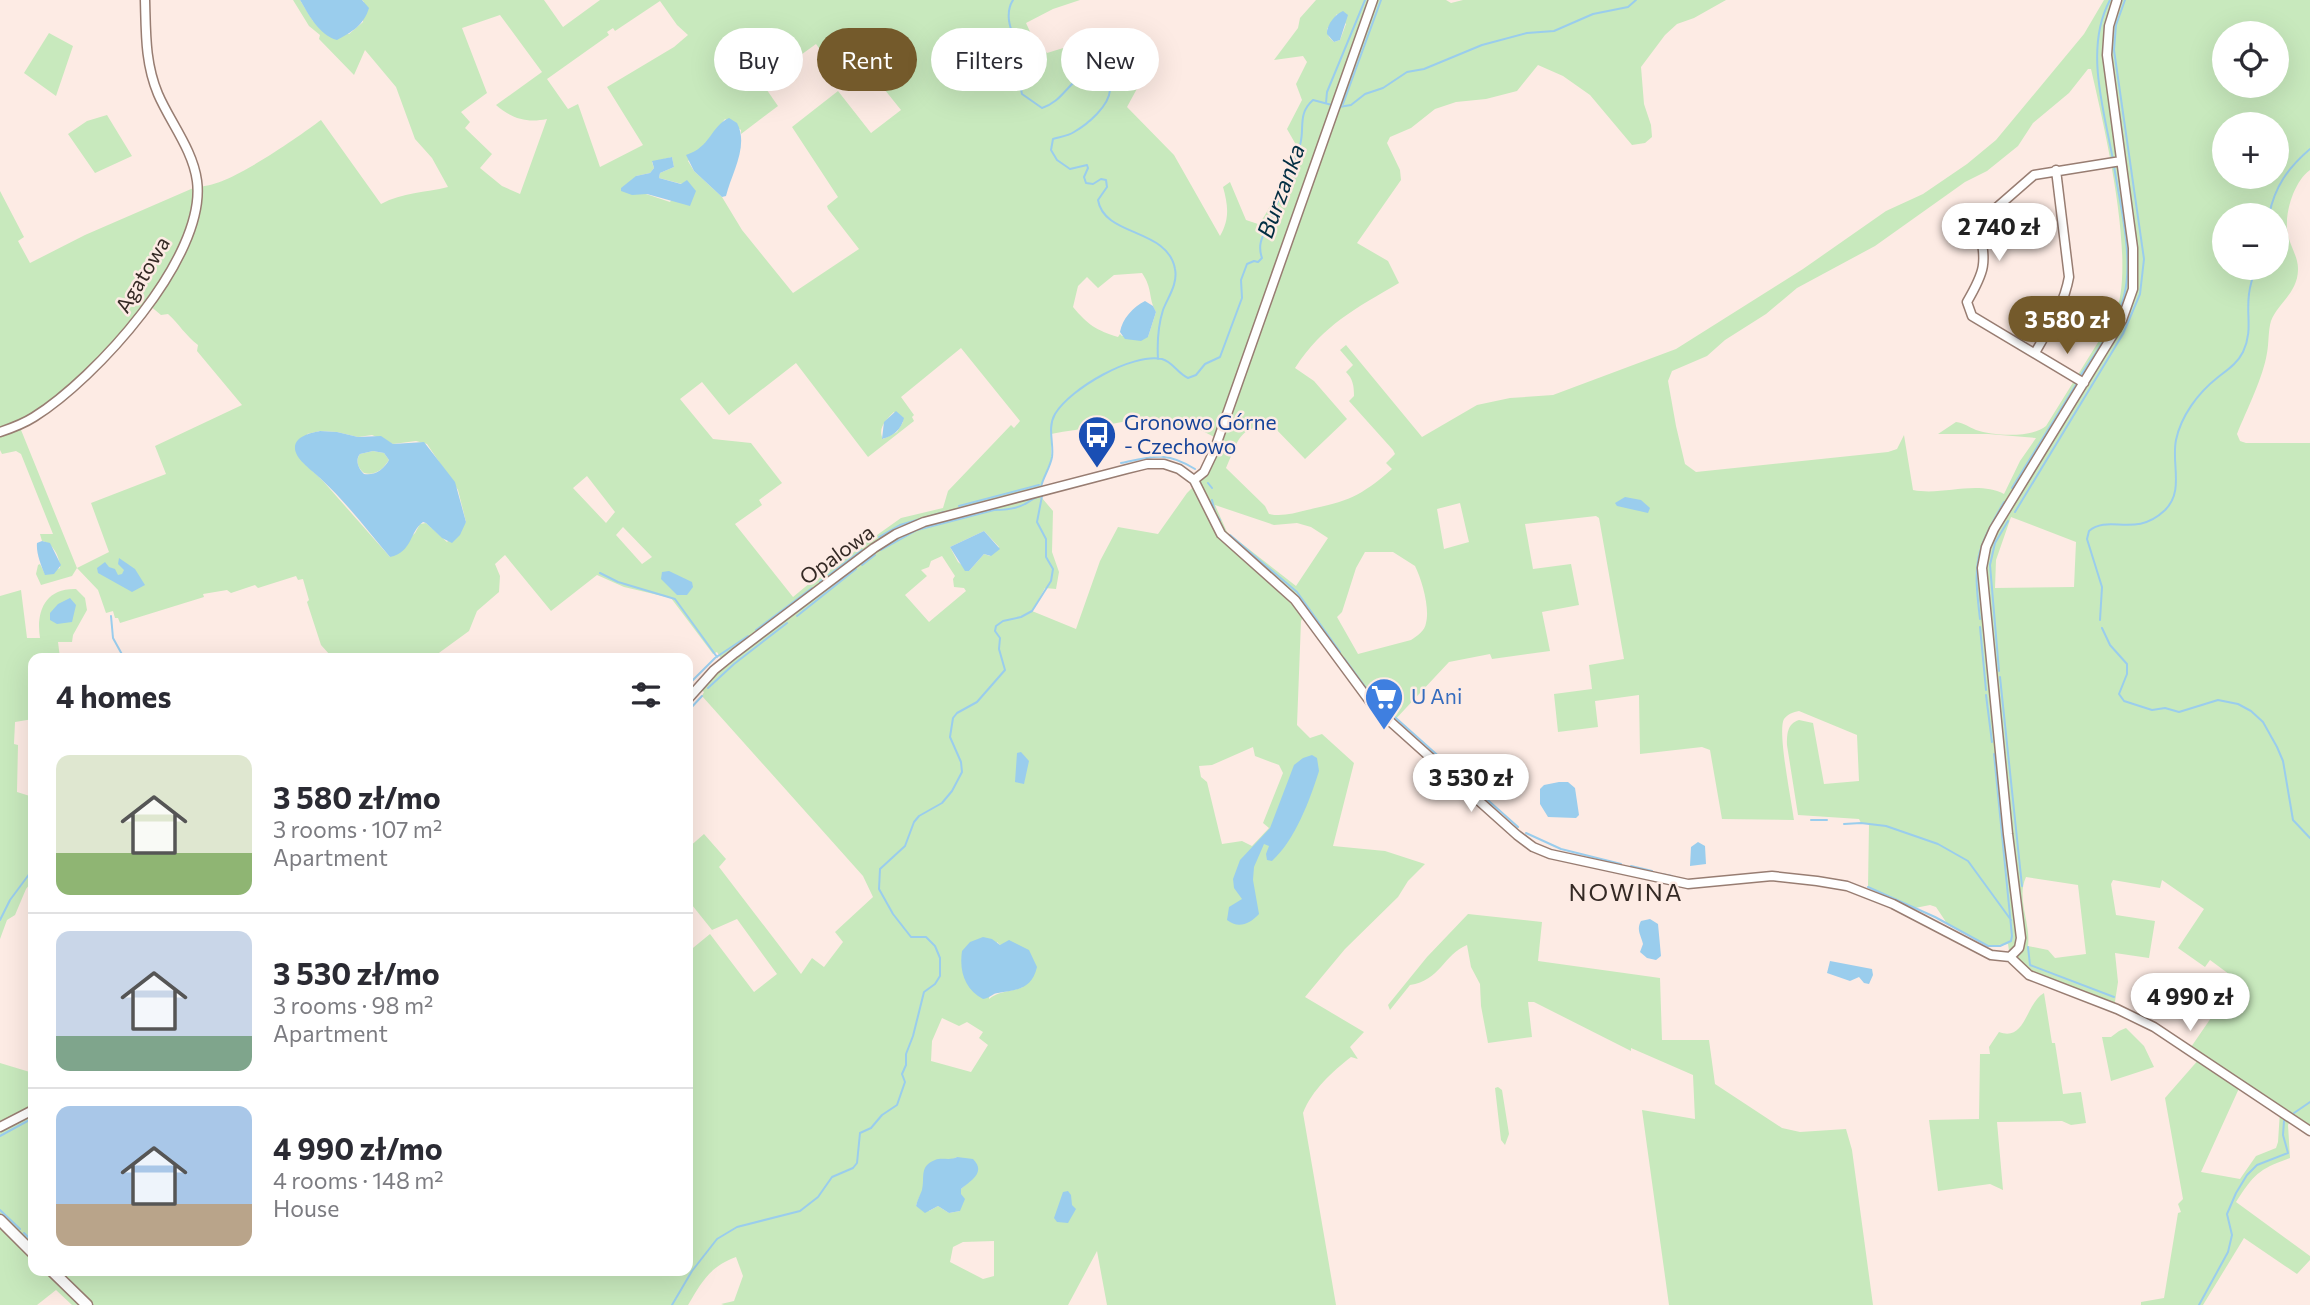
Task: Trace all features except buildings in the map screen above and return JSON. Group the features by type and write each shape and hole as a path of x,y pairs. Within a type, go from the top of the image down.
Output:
{"street":[{"name":"Agatowa","path":"0,432 27,421 49,407 120,341 152,301 172,268 187,233 197,195 196,176 152,76 145,41 145,0"},
{"path":"1373,0 1214,451 1204,472 1194,480 1221,534 1295,600 1374,707 1533,847 1550,854 1677,883 1772,876 1847,887 1893,904 1991,955 2010,957 2022,971 2032,977 2117,1009 2154,1027 2310,1131"},
{"path":"2010,957 2019,948 2021,938 2008,834 1983,561 1994,529 2118,328 2133,289 2133,248 2107,49 2110,20 2117,0"},
{"path":"2084,383 1972,316 1967,302 1983,272 1984,262 1979,223 2034,175 2121,160"},
{"path":"2035,353 2057,313 2069,277 2056,170"},
{"name":"Opalowa","path":"693,693 734,653 890,538 924,522 1153,464 1174,467 1194,480"},
{"path":"0,1127 28,1113"},
{"path":"0,1220 28,1248"},
{"path":"57,1276 87,1305"}],"green space":[{"path":"293,0 300,0 313,21 349,34 363,22 362,0 544,0 563,27 600,0 1080,0 1053,9 1026,23 1028,28 931,28 931,91 1047,91 1047,53 1061,49 1061,91 1136,91 1127,107 1174,155 1220,236 1227,212 1223,187 1230,182 1246,220 1258,224 1278,186 1295,143 1287,129 1302,100 1296,84 1307,62 1303,56 1274,60 1298,28 1300,18 1316,0 1446,0 1451,3 1463,0 1726,0 1677,24 1665,35 1641,67 1644,104 1652,137 1645,143 1632,145 1590,95 1563,76 1538,65 1517,91 1486,99 1456,102 1435,109 1411,128 1390,137 1387,143 1400,170 1401,180 1357,243 1388,261 1399,283 1341,319 1317,340 1295,368 1314,381 1347,419 1305,459 1272,425 1252,428 1237,442 1226,468 1265,506 1269,514 1279,515 1343,500 1362,492 1392,469 1386,463 1395,454 1393,450 1349,401 1354,396 1354,389 1346,372 1353,365 1340,350 1346,345 1422,437 1477,405 1510,398 1553,395 1676,349 1803,269 1886,211 1923,194 1967,164 1996,140 2084,34 2104,0 2310,0 2310,170 2299,183 2289,207 2289,203 2212,203 2212,280 2289,280 2289,239 2298,265 2295,285 2271,321 2262,373 2237,434 2240,441 2246,443 2310,443 2310,1131 2291,1119 2288,1125 2290,1158 2258,1174 2236,1202 2310,1256 2310,1260 2297,1274 2244,1238 2203,1305 2141,1305 2141,1302 2164,1298 2178,1213 2181,1212 2178,1204 2183,1199 2165,1098 2200,1058 2189,1050 2237,980 2210,960 2205,967 2178,948 2204,909 2162,880 2160,888 2113,880 2111,884 2116,915 2155,921 2149,958 2115,953 2118,982 2114,1008 2032,977 2010,957 2008,944 1988,946 1948,925 1936,907 1930,905 1915,908 1868,887 1869,824 1861,823 1859,819 1798,815 1787,745 1790,727 1799,720 1813,723 1824,784 1859,781 1857,735 1799,711 1784,719 1782,737 1794,820 1722,819 1710,750 1702,747 1640,754 1639,695 1595,701 1598,727 1558,732 1554,694 1592,689 1589,665 1624,659 1599,518 1596,516 1525,524 1533,569 1571,564 1579,605 1542,612 1550,651 1492,659 1490,654 1449,662 1391,724 1304,615 1301,621 1297,725 1310,738 1322,734 1354,763 1333,846 1385,851 1425,864 1408,881 1398,897 1345,949 1305,997 1364,1032 1350,1047 1358,1059 1351,1057 1330,1075 1317,1089 1303,1113 1336,1305 1107,1305 1097,1251 1068,1305 724,1305 721,1304 734,1301 743,1276 736,1257 719,1265 702,1282 688,1305 72,1305 56,1290 37,1305 0,1305 0,1063 28,1071 28,1276 693,1276 693,948 710,934 754,992 777,974 737,919 712,930 693,906 693,844 704,834 726,859 719,867 801,974 812,958 824,967 843,942 835,932 873,897 863,876 702,696 704,692 698,687 723,662 717,652 713,654 671,598 624,587 597,575 551,611 505,555 495,564 500,576 499,592 477,611 469,631 439,653 328,653 321,645 307,602 309,600 303,579 298,580 296,576 258,588 255,585 231,593 227,590 203,594 204,597 120,623 113,611 106,613 98,590 77,568 72,576 41,585 36,574 38,565 40,564 45,574 60,568 55,551 42,541 40,534 53,534 21,454 16,451 2,454 0,450 0,191 24,237 18,241 30,263 85,235 198,186 225,180 279,149 321,120 381,204 406,195 448,187 432,158 415,139 396,87 365,50 354,75 319,39 320,35 309,26","holes":["660,1 677,25 688,35 674,47 607,87 643,145 600,167 578,104 568,109 547,79 609,35 607,32 613,28 615,31","1337,14 1346,24 1340,40 1334,42 1327,29","500,15 542,72 496,105 520,119 547,119 520,194 502,186 480,168 492,154 465,128 470,122 461,112 487,93 462,28","714,28 803,28 803,53 817,45 817,28 917,28 917,91 886,91 901,110 871,133 838,91 792,127 838,197 827,206 828,209 859,249 793,293 742,230 722,197 694,171 688,161 725,119 741,130 741,134 778,106 768,91 714,91","2088,69 2091,69 2110,158 2121,229 2121,292 2115,315 2046,426 2032,433 2002,435 1976,430 1956,422 1938,434 2036,438 2020,461 2004,494 1982,488 1913,490 1904,435 1897,449 1888,452 1696,472 1685,464 1668,381 1672,371 1707,356 1797,288 1875,246 1965,182 1987,171 2018,146 2033,123 2069,93","672,157 674,167 660,173 659,178 682,184 670,202 646,194 636,176 650,173 654,168 652,162","1142,273 1156,312 1148,337 1120,334 1118,337 1104,332 1083,318 1073,307 1078,286 1087,277 1098,288 1114,275","149,305 161,315 168,314 198,345 197,351 242,405 155,446 166,474 91,503 109,552 77,568 19,425 34,417 120,340","961,348 1020,421 1014,428 1011,425 948,491 943,508 901,518 870,540 866,540 862,546 793,597 735,524 762,505 759,500 782,483 751,443 713,439 680,399 702,382 729,415 796,363 868,457 914,421 914,415 901,397","894,412 903,422 897,432 883,439 881,431","1147,416 1160,427 1193,426 1218,439 1196,484 1158,534 1118,527 1100,561 1076,629 1032,611 1045,588 1056,589 1059,572 1052,552 1053,511 1042,498 1041,485 1051,460 1051,434","320,431 358,437 372,435 393,444 416,441 427,444 458,490 466,522 447,542 426,523 420,524 415,533 390,557 303,462 307,434","587,476 615,512 606,523 573,488","1460,503 1469,542 1444,549 1437,509","1215,505 1274,525 1297,523 1311,527 1328,538 1296,586 1227,532","2011,517 2076,542 2074,587 1995,588 1996,560","623,527 652,557 642,564 616,535","984,531 999,547 990,556 984,554 969,571 958,562 950,547","1365,552 1393,552 1415,566 1423,586 1427,617 1425,626 1411,640 1358,654 1337,617 1342,612 1356,568","942,556 955,576 954,587 964,588 966,591 929,622 905,595 927,576 921,570 929,567 931,561","1253,747 1255,756 1279,765 1283,773 1263,823 1269,828 1252,846 1242,841 1222,844 1207,782 1201,777 1199,766 1212,765","2026,877 2078,885 2086,954 2055,958 2048,950 2028,946 2023,885","997,942 1000,945 1005,944 1023,987 989,999","942,1018 959,1026 967,1022 983,1032 979,1038 988,1045 971,1072 931,1061 932,1041","2241,1084 2280,1111 2276,1148 2256,1156 2240,1179 2201,1172","957,1157 972,1179 961,1189 960,1211 949,1213 938,1206 929,1211 916,1206 932,1178 943,1166","994,1241 994,1276 983,1279 950,1262 953,1247 963,1242"]},
{"path":"49,33 73,46 56,96 24,73"},
{"path":"107,115 132,156 95,173 68,134 87,121"},
{"path":"373,451 384,453 389,460 379,471 364,473 358,464 358,457"},
{"path":"76,589 85,598 87,610 72,642 58,642 59,653 28,653 28,720 15,722 14,744 18,745 17,792 28,795 28,886 15,915 7,920 0,939 0,596 21,590 27,638 40,638 39,620 44,604 49,597 65,590"},
{"path":"1468,914 1542,922 1538,961 1660,978 1662,1040 1709,1040 1715,1084 1782,1128 1800,1132 1846,1129 1852,1150 1873,1305 1669,1305 1642,1110 1695,1119 1693,1075 1631,1048 1631,1051 1534,1002 1528,1002 1532,1037 1488,1043 1480,984 1471,967 1467,945 1453,954 1428,978 1410,985 1390,1010 1388,1005 1427,957"},
{"path":"2044,993 2063,1094 2081,1092 2086,1123 2071,1125 2062,1121 1997,1122 2003,1190 1990,1184 1938,1191 1929,1120 1979,1119 1980,1054 1990,1054 1989,1047 1999,1032 2015,1032"},
{"path":"2126,1028 2144,1046 2154,1067 2111,1081 2102,1037 2111,1037"},
{"path":"1495,1088 1502,1090 1509,1134 1505,1145 1501,1140"}],"water":[{"path":"300,0 362,0 369,8 357,27 337,40 320,29"},
{"path":"1343,11 1348,15 1340,40 1334,42 1327,34 1328,27 1334,17"},
{"path":"729,118 737,123 741,141 726,196 722,197 694,171 686,155 701,147 718,126"},
{"path":"672,157 674,167 660,173 659,178 681,184 687,180 696,191 690,206 647,194 632,195 621,191 621,188 636,176 650,173 654,168 652,161"},
{"path":"1145,301 1153,306 1156,312 1148,337 1141,341 1125,339 1120,332 1123,323 1132,310"},
{"path":"896,411 904,418 901,426 882,439 884,422"},
{"path":"320,431 358,437 381,436 393,444 424,442 455,482 466,522 460,535 452,543 423,522 403,551 390,557 339,497 298,457 295,449 297,441","holes":["373,451 384,453 389,460 385,466 375,473 364,474 358,464 360,454"]},
{"path":"1625,497 1641,500 1650,508 1648,513 1617,506 1615,503"},
{"path":"984,531 1000,549 991,556 984,554 969,571 965,571 950,547"},
{"path":"37,543 50,543 61,565 54,574 45,575 42,567"},
{"path":"119,558 135,569 145,585 132,592 98,573 97,568 105,562 115,569 118,575 122,574 124,570 118,564"},
{"path":"669,571 692,582 693,587 687,595 677,595 661,579 662,572"},
{"path":"70,598 76,605 72,622 57,624 50,620 50,613 58,604"},
{"path":"1021,752 1029,761 1024,784 1015,782 1017,753"},
{"path":"1312,755 1317,758 1319,771 1295,831 1272,861 1267,860 1269,846 1264,844 1254,867 1253,880 1259,914 1244,924 1231,923 1227,920 1229,907 1242,899 1234,888 1233,879 1240,860 1270,828 1294,765"},
{"path":"1568,782 1575,788 1579,815 1576,818 1548,817 1540,804 1540,789 1544,785"},
{"path":"1698,842 1705,846 1706,864 1690,866 1691,847"},
{"path":"1650,919 1658,924 1661,956 1656,960 1647,958 1640,952 1643,944 1640,924 1641,921"},
{"path":"983,937 1000,945 1009,940 1029,950 1037,967 1031,980 1023,987 996,993 988,998 983,999 977,995 965,979 961,966 962,951 970,942"},
{"path":"1830,961 1872,969 1873,975 1869,984 1859,977 1850,981 1827,973"},
{"path":"957,1157 973,1159 978,1168 976,1176 961,1189 965,1199 960,1211 949,1213 938,1206 925,1213 916,1206 927,1165 935,1160"},
{"path":"1068,1191 1076,1209 1068,1223 1057,1222 1054,1218 1063,1192"}],"waterway":[{"path":"1013,0 1009,16 1016,44 1009,50 990,38 982,39 975,53 982,65 989,68 1009,65 1018,75 1022,94 1042,108 1080,79 1097,81 1110,90 1106,102 1097,114 1072,133 1053,139 1051,150 1057,160 1070,169 1087,165 1084,177 1086,183 1106,180 1107,187 1098,200 1103,212 1112,221 1161,246 1170,256 1175,269 1175,280 1160,322 1158,359"},
{"path":"1326,103 1327,92 1365,0"},
{"path":"1343,104 1381,0"},
{"name":"Burzanka","path":"1339,107 1351,105 1365,94 1383,88 1407,72 1424,69 1482,45 1527,33 1554,31 1593,14 1628,7 1636,0"},
{"path":"2110,0 2102,19 2097,59 2101,100 2113,160"},
{"path":"2015,512 2123,334 2140,294 2144,259 2114,50 2116,25 2125,0"},
{"name":"Burzanka","path":"1041,487 1052,457 1053,419 1074,394 1103,374 1135,361 1166,360 1188,378 1196,375 1205,364 1220,357 1242,298 1241,280 1247,264 1258,262 1262,258 1262,237 1300,145 1305,111 1313,100 1332,105"},
{"path":"2273,203 2283,178 2310,149"},
{"path":"2079,378 2116,318 2127,281 2127,248 2114,166"},
{"path":"2100,620 2102,587 2087,539 2089,531 2097,526 2143,523 2164,511 2170,503 2176,487 2175,449 2178,431 2197,398 2235,363 2243,352 2249,330 2248,302 2252,280"},
{"path":"2012,488 2077,383"},
{"path":"1121,463 1142,458 1167,457 1195,469"},
{"path":"1208,483 1212,488"},
{"path":"959,506 1039,485"},
{"path":"881,550 917,530 994,510 1018,507 1041,496"},
{"name":"Burzanka","path":"693,1270 717,1239 737,1227 800,1211 818,1197 832,1177 853,1168 857,1163 860,1133 871,1128 882,1115 897,1105 905,1082 902,1074 906,1065 906,1054 924,992 935,984 940,976 940,958 935,946 926,937 911,937 893,914 879,889 880,869 905,846 919,816 942,803 962,772 961,762 950,737 953,718 977,702 1005,670 996,626 1032,611 1051,581 1053,569 1046,557 1046,539 1037,522 1042,496"},
{"path":"1212,500 1220,520"},
{"path":"1980,619 1977,583 1979,558 1987,533 2004,502"},
{"path":"879,537 900,525 944,512"},
{"path":"1999,671 1990,565 1995,543 2008,521"},
{"path":"1230,535 1297,592 1340,652"},
{"path":"829,575 862,550"},
{"path":"862,565 875,555"},
{"path":"797,616 856,569"},
{"path":"600,573 618,582 675,599 717,657"},
{"path":"820,582 823,579"},
{"path":"756,630 812,588"},
{"path":"111,616 113,638 121,653"},
{"path":"708,688 787,623"},
{"path":"1980,627 1986,690"},
{"path":"2102,628 2110,645 2127,664 2127,674 2119,694 2124,701 2152,710 2165,708 2179,712 2218,700 2238,704 2263,722 2283,761 2293,820 2310,838"},
{"path":"693,680 715,658 748,636"},
{"path":"1344,658 1366,688 1388,711 1518,827"},
{"path":"2000,677 2022,886"},
{"path":"1986,695 1992,742"},
{"path":"693,706 702,696"},
{"path":"1868,887 1935,917 1988,946 2000,946 2011,941 1994,754"},
{"path":"1811,820 1827,820"},
{"path":"1844,824 1886,826 1938,844 1968,861 2011,920"},
{"path":"1526,833 1561,849 1621,864"},
{"path":"1631,866 1652,871"},
{"path":"1661,874 1672,876"},
{"path":"0,920 10,900 28,876"},
{"path":"2028,947 2030,965 2114,997"},
{"path":"2294,1113 2310,1102"},
{"path":"0,1136 28,1121"},
{"path":"2199,1305 2228,1252 2232,1235 2227,1214 2236,1193 2257,1165 2288,1153 2283,1135 2284,1121"},
{"path":"0,1210 20,1229"},
{"path":"24,1233 28,1237"},
{"name":"Burzanka","path":"672,1305 689,1276"}],"place":[{"name":"Gronowo Górne - Czechowo","path":"1097,469"},
{"name":"U Ani","path":"1384,731"}],"district":[{"name":"NOWINA","path":"1626,893"}]}
